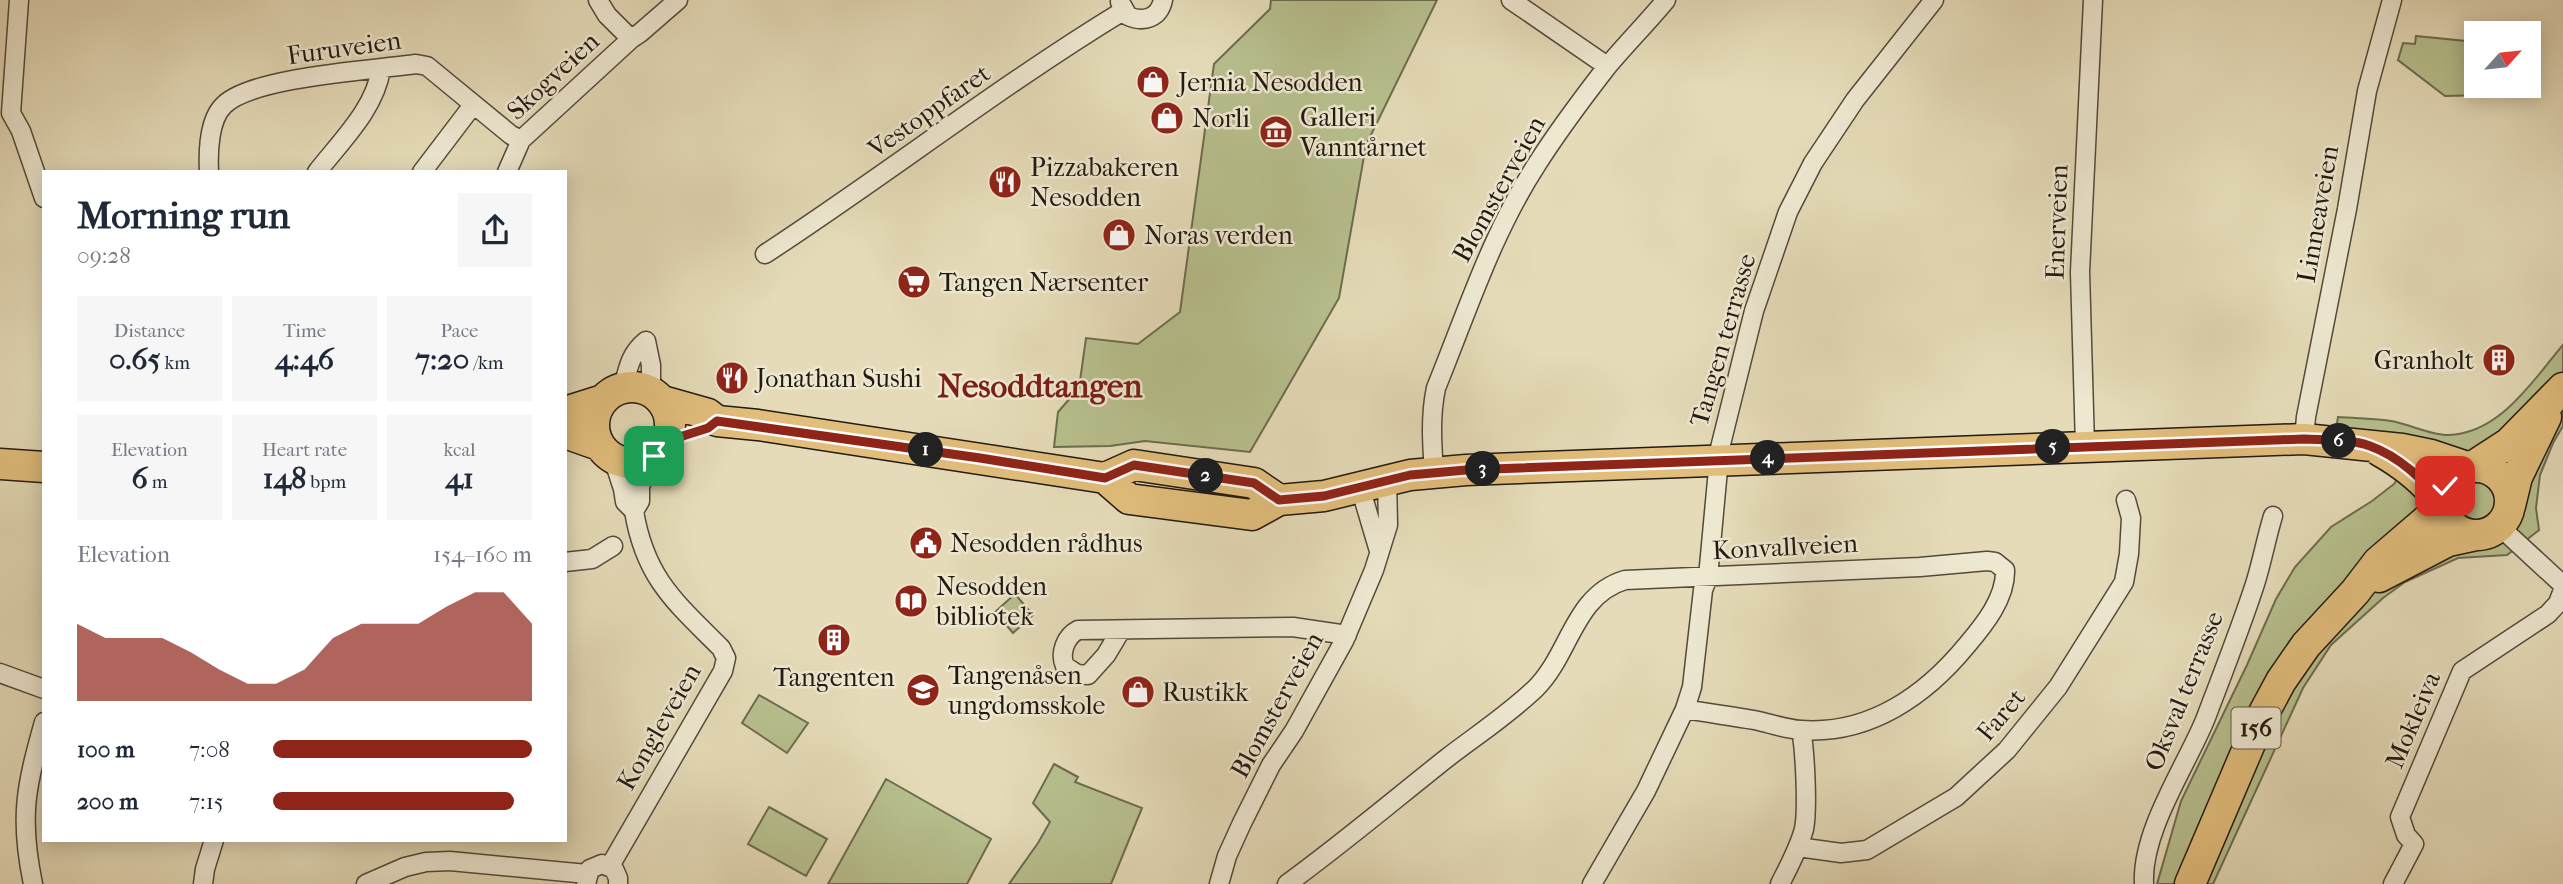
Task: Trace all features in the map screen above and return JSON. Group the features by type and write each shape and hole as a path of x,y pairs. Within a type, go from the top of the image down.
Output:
{"main road":[{"name":"156","path":"2190,884 2260,720 2281,681 2314,636 2355,592 2378,562 2442,505 2445,486 2450,479 2509,443 2559,393"},
{"name":"156","path":"2355,592 2448,541 2495,523 2559,393"},
{"path":"567,412 635,395 708,414 717,421 1105,478 1134,465 1254,483 1279,500 1324,496 1373,483 1434,473 2304,439 2370,446 2431,455 2470,467 2483,467 2500,476 2508,490 2495,523 2456,529 2430,487 2397,461 2370,446"},
{"path":"635,395 670,422 661,448"},
{"path":"606,451 594,431 598,408 635,395"},
{"path":"567,434 632,463 646,460 661,448 708,428 717,421"},
{"path":"0,464 42,467"}],"street":[{"path":"19,0 6,112 22,131 42,192"},
{"path":"598,0 607,15 631,39"},
{"name":"Skogveien","path":"508,170 521,140 631,39 678,0"},
{"path":"1121,6 1135,19 1149,19 1162,7 1163,0"},
{"path":"1511,0 1607,66"},
{"name":"Blomsterveien","path":"1434,473 1434,396 1478,277 1504,222 1536,165 1607,66 1666,0"},
{"name":"Tangen terrasse","path":"1592,884 1646,791 1685,709 1692,687 1703,590 1708,577 1719,460 1729,410 1754,311 1788,212 1813,163 1855,100 1934,0"},
{"name":"Enerveien","path":"2085,446 2080,272 2093,0"},
{"name":"Linneaveien","path":"2304,439 2367,91 2392,0"},
{"name":"Vestoppfaret","path":"765,254 827,214 1121,6"},
{"name":"Furuveien","path":"209,170 209,144 215,121 222,106 238,94 280,83 416,64 427,66 511,135 521,140"},
{"path":"318,170 371,100 381,69"},
{"path":"424,170 474,105"},
{"path":"634,511 640,501 640,486 661,448"},
{"name":"Kongleveien","path":"606,451 624,489 625,502 634,511 641,541 659,582 668,595 721,648 726,659 723,671 610,866"},
{"path":"1373,483 1379,551"},
{"name":"Blomsterveien","path":"1219,884 1227,856 1271,765 1294,731 1347,635 1374,570 1388,524 1373,483"},
{"name":"Faret","path":"1798,847 1841,853 1867,850 1956,797 2007,750 2058,687 2124,582 2131,518 2126,500"},
{"name":"Oksval terrasse","path":"2144,884 2143,870 2150,840 2230,656 2255,582 2273,516"},
{"path":"2495,523 2563,585"},
{"path":"567,562 592,559 613,546"},
{"name":"Konvallveien","path":"1287,884 1503,716 1537,686 1554,664 1588,604 1599,592 1625,580 1920,567 1987,561 1995,562 2005,570 2003,589 1991,613 1948,669 1928,687 1898,707 1868,721 1801,730 1685,709"},
{"name":"Mokleiva","path":"2393,884 2414,844 2406,835 2400,817 2462,671 2548,614 2558,603 2563,590"},
{"path":"1121,630 1293,627 1347,635"},
{"path":"0,673 42,688"},
{"path":"33,884 26,849 24,812 28,778 42,729"},
{"path":"1780,884 1798,847 1804,826 1801,730"},
{"path":"203,884 213,842"},
{"path":"366,884 405,867 426,862 450,861 586,879 595,865 610,866 617,872 618,884"}],"green space":[{"path":"1271,0 1437,0 1366,145 1339,298 1250,452 1145,441 1110,446 1054,447 1058,412 1079,388 1086,338 1138,344 1180,312 1214,64 1270,9"},
{"path":"2416,36 2464,41 2464,96 2445,96 2398,60 2403,43 2415,44"},
{"path":"2563,345 2563,426 2540,475 2536,508 2539,530 2507,555 2458,558 2405,582 2331,645 2303,688 2213,884 2157,884 2181,801 2276,599 2295,567 2331,527 2372,501 2394,484 2400,474 2379,463 2332,453 2338,417 2391,421 2441,435 2467,432 2484,425 2514,403"},
{"path":"1015,594 1033,615 1013,633 995,612"},
{"path":"759,695 808,723 787,753 742,723"},
{"path":"1054,764 1078,777 1075,782 1142,808 1111,884 1009,884 1050,822 1033,803"},
{"path":"886,779 991,839 967,884 828,884"},
{"path":"769,807 827,839 806,876 748,844"}],"place":[{"name":"Jernia Nesodden","path":"1153,82"},
{"name":"Norli","path":"1167,118"},
{"name":"Galleri Vanntårnet","path":"1276,132"},
{"name":"Pizzabakeren Nesodden","path":"1005,182"},
{"name":"Noras verden","path":"1119,235"},
{"name":"Tangen Nærsenter","path":"914,282"},
{"name":"Granholt","path":"2499,360"},
{"name":"Jonathan Sushi","path":"732,378"},
{"name":"Nesodden rådhus","path":"926,543"},
{"name":"Nesodden bibliotek","path":"911,601"},
{"name":"Tangenten","path":"834,640"},
{"name":"Tangenåsen ungdomsskole","path":"923,690"},
{"name":"Rustikk","path":"1138,692"}],"district":[{"name":"Nesoddtangen","path":"1040,386"}],"route":[{"path":"654,456 667,441 708,428 717,421 1105,478 1134,465 1254,483 1279,500 1324,496 1410,475 1466,470 2304,439 2370,446 2417,476 2430,487 2442,504 2445,486"}]}
